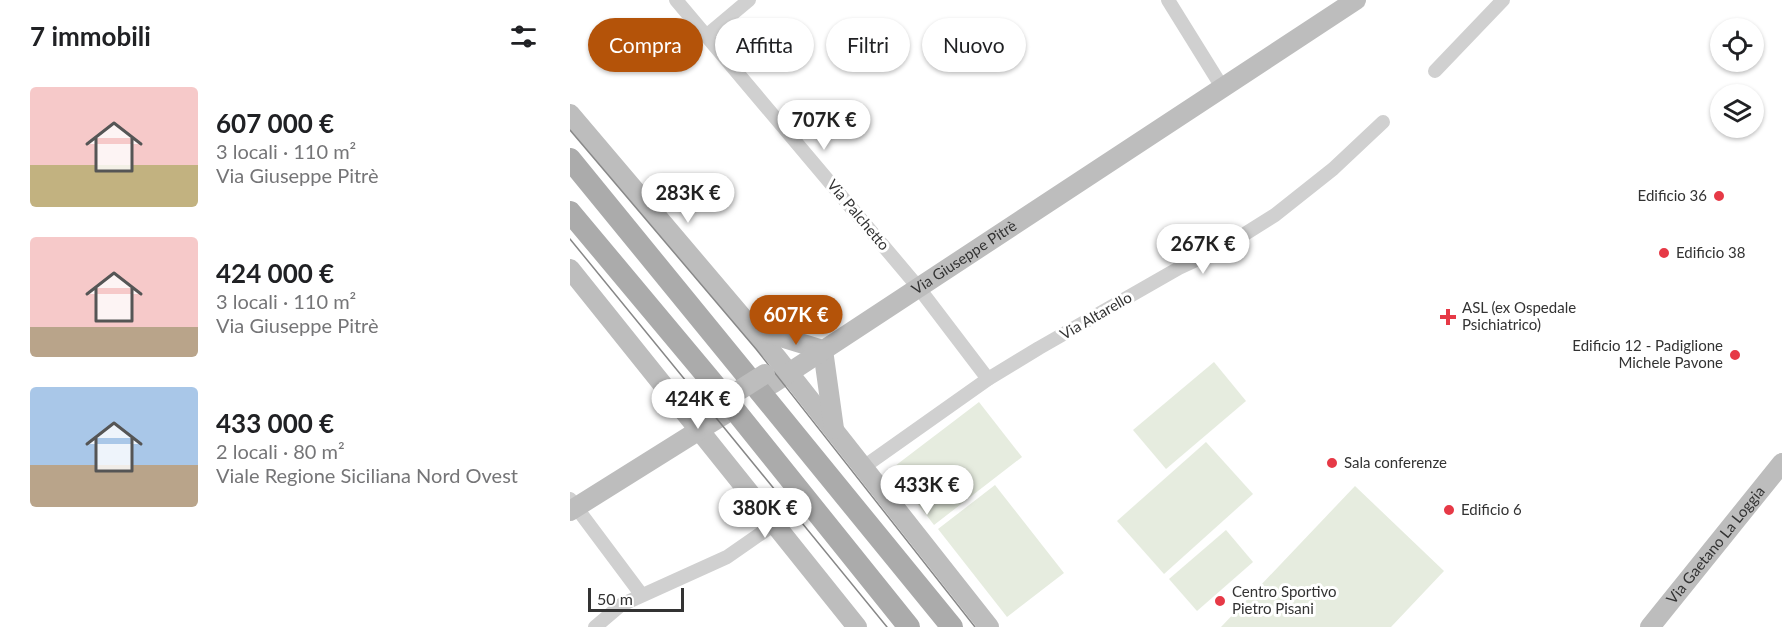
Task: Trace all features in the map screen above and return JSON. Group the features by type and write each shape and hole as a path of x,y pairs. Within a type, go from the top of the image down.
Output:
{"main road":[{"path":"570,159 872,526 952,627"},
{"path":"570,212 713,383 909,627"}],"street":[{"name":"Via Palchetto","path":"676,0 918,286 988,380"},
{"path":"706,36 749,0"},
{"path":"1168,0 1222,87"},
{"name":"Via Giuseppe Pitrè","path":"572,506 700,430 721,410 769,379 772,369 823,350 1356,0"},
{"path":"1435,71 1503,0"},
{"path":"570,114 783,365 865,466 989,627"},
{"name":"Via Altarello","path":"865,466 988,380 1160,279 1224,247 1275,215 1333,169 1383,122"},
{"path":"570,269 776,523 857,627"},
{"path":"751,328 823,350 834,429"},
{"name":"Via Giuseppe Pitrè","path":"679,404 703,412 721,410"},
{"name":"Via Gaetano La Loggia","path":"1650,627 1782,463"},
{"path":"572,506 641,594"},
{"path":"595,627 621,605 641,594 655,591 728,557 776,523"}],"shaded area":[{"path":"1214,362 1246,401 1166,469 1133,430"},
{"path":"979,402 1022,457 934,525 891,469"},
{"path":"1206,442 1253,494 1164,574 1117,521"},
{"path":"995,485 1064,573 1007,617 938,529"},
{"path":"1355,486 1444,571 1391,627 1221,627"},
{"path":"1226,530 1253,562 1197,611 1169,579"}],"tram line":[{"path":"570,130 756,349 975,627"},
{"path":"570,239 887,627"}],"place":[{"name":"Edificio 36","path":"1719,196"},
{"name":"Edificio 38","path":"1664,253"},
{"name":"ASL (ex Ospedale Psichiatrico)","path":"1448,317"},
{"name":"Edificio 12 - Padiglione Michele Pavone","path":"1735,355"},
{"name":"Sala conferenze","path":"1332,463"},
{"name":"Edificio 6","path":"1449,510"},
{"name":"Centro Sportivo Pietro Pisani","path":"1220,601"}]}
